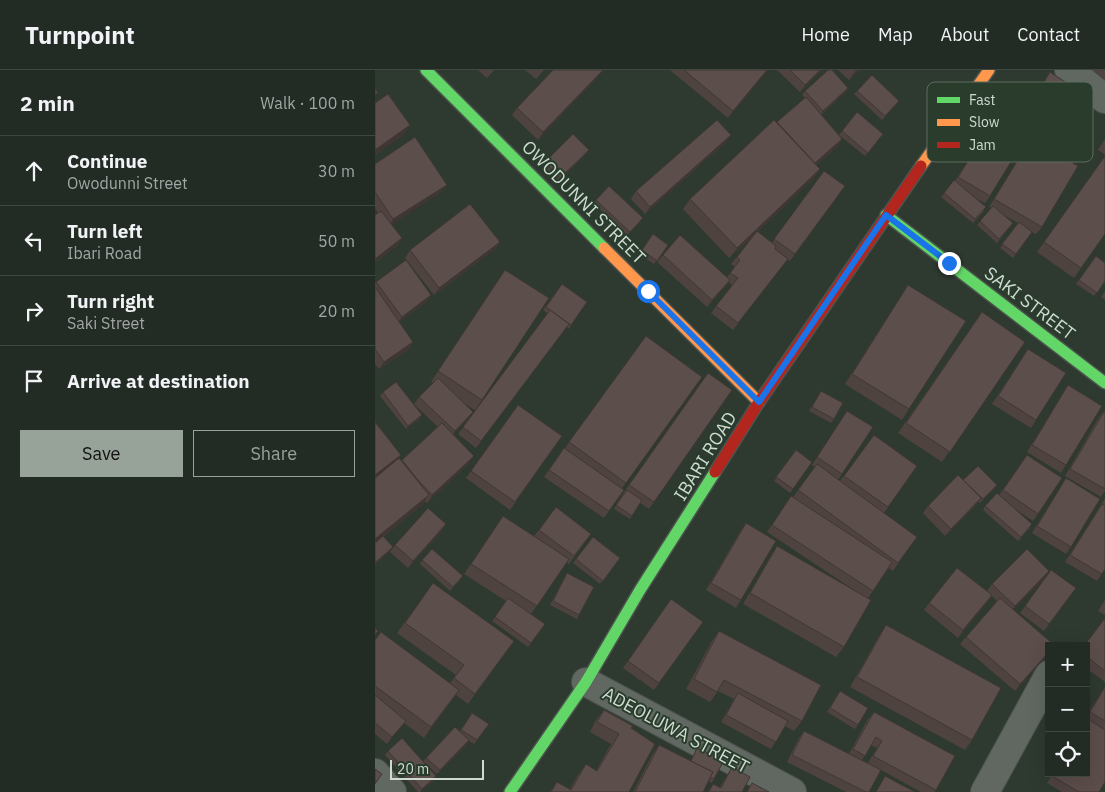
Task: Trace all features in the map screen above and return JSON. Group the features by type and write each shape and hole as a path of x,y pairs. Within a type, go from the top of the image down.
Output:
{"street":[{"name":"OWODUNNI STREET","path":"426,70 759,402"},
{"name":"IBARI ROAD","path":"980,82 989,70"},
{"path":"1069,70 1083,82"},
{"path":"1093,90 1105,100"},
{"name":"IBARI ROAD","path":"510,792 586,682 640,590 759,402 927,157"},
{"name":"SAKI STREET","path":"886,215 1105,383"},
{"name":"ADEOLUWA STREET","path":"586,682 792,792"},
{"path":"985,792 1045,682"},
{"path":"375,772 391,792"}],"building":[{"path":"553,70 603,70 543,132 517,108"},
{"path":"684,70 767,70 733,111"},
{"path":"790,70 820,70 805,85"},
{"path":"828,70 832,70 848,88 823,111 805,91"},
{"path":"1050,72 1065,82 1044,82"},
{"path":"872,75 899,101 885,116 857,91"},
{"path":"388,94 410,125 375,150 375,103"},
{"path":"806,97 842,139 815,163 777,122"},
{"path":"857,112 883,134 868,153 842,131"},
{"path":"717,120 731,135 650,207 636,191"},
{"path":"774,120 820,169 737,248 690,199"},
{"path":"573,134 589,150 560,178 545,162"},
{"path":"415,137 447,185 393,219 375,192 375,164"},
{"path":"1105,156 1105,234 1081,268 1044,242"},
{"path":"967,162 1011,162 990,196 958,177"},
{"path":"1017,162 1071,162 1078,166 1042,227 994,199"},
{"path":"824,171 845,186 795,254 774,239"},
{"path":"954,180 986,207 975,219 944,193"},
{"path":"609,186 643,218 630,232 596,200"},
{"path":"470,204 500,242 439,288 410,250"},
{"path":"993,206 1013,223 999,239 980,221"},
{"path":"381,211 402,238 375,259 375,215"},
{"path":"1019,222 1032,232 1016,254 1002,244"},
{"path":"757,231 776,246 775,249 788,259 738,323 716,306 738,278 730,273 740,260 737,257"},
{"path":"653,234 668,245 657,261 642,250"},
{"path":"680,235 730,280 712,300 663,255"},
{"path":"1096,256 1105,263 1105,281 1097,293 1079,280"},
{"path":"406,260 431,295 402,317 376,282"},
{"path":"505,270 549,298 482,400 438,371"},
{"path":"562,284 587,302 571,325 546,307"},
{"path":"908,285 966,321 909,409 852,374"},
{"path":"375,287 413,342 384,362 375,349"},
{"path":"550,310 569,324 481,441 463,427"},
{"path":"982,312 1025,342 950,452 906,423"},
{"path":"646,336 702,377 626,483 569,442"},
{"path":"1028,349 1066,373 1036,420 998,396"},
{"path":"708,373 732,390 654,502 629,485"},
{"path":"438,378 473,412 455,431 419,397"},
{"path":"396,382 422,415 408,426 383,392"},
{"path":"1068,385 1102,406 1066,465 1032,445"},
{"path":"821,391 843,403 834,419 812,407"},
{"path":"518,405 562,436 515,502 471,471"},
{"path":"1105,410 1105,489 1070,469"},
{"path":"847,411 873,427 842,474 817,457"},
{"path":"375,422 401,455 375,475"},
{"path":"442,423 474,456 432,495 402,460"},
{"path":"874,435 917,466 888,507 844,476"},
{"path":"564,448 624,490 609,511 549,470"},
{"path":"796,450 812,462 793,489 776,477"},
{"path":"1027,455 1062,478 1038,514 1003,490"},
{"path":"399,458 429,495 375,539 375,478"},
{"path":"817,464 917,537 898,563 798,490"},
{"path":"978,466 997,485 983,499 963,480"},
{"path":"958,475 981,498 951,529 928,506"},
{"path":"1066,478 1100,499 1071,547 1037,526"},
{"path":"627,490 642,500 632,516 616,505"},
{"path":"997,493 1032,524 1021,537 985,506"},
{"path":"791,496 892,562 873,591 772,525"},
{"path":"1102,504 1105,506 1105,569 1102,574 1070,555"},
{"path":"556,507 591,534 574,556 539,530"},
{"path":"428,508 446,524 413,561 395,545"},
{"path":"503,516 569,559 537,606 471,564"},
{"path":"746,523 776,541 741,600 711,583"},
{"path":"383,536 393,547 375,563 375,543"},
{"path":"593,537 620,558 603,581 576,559"},
{"path":"777,546 871,600 844,647 750,593"},
{"path":"432,549 463,576 453,587 422,560"},
{"path":"1027,549 1049,571 1015,606 992,584"},
{"path":"957,568 992,595 963,630 929,603"},
{"path":"1051,570 1076,588 1049,624 1025,606"},
{"path":"567,573 594,587 579,615 553,601"},
{"path":"433,583 514,641 475,694 454,678 464,665 405,623"},
{"path":"508,598 545,624 531,643 495,617"},
{"path":"1000,598 1051,642 1045,642 1045,656 1020,684 966,637"},
{"path":"671,599 703,622 659,683 628,661"},
{"path":"1105,618 1105,671 1090,659 1090,642 1087,642"},
{"path":"886,625 1001,688 972,740 857,677"},
{"path":"719,631 821,685 802,721 724,680 717,692 694,679"},
{"path":"381,632 459,690 431,727 375,686 375,640"},
{"path":"1105,687 1105,721 1090,712"},
{"path":"840,691 868,708 858,725 830,708"},
{"path":"738,693 788,721 776,742 726,715"},
{"path":"375,695 406,721 392,737 375,723"},
{"path":"604,710 633,726 631,728 655,744 629,792 551,792 557,782 571,790 586,764 597,771 619,734 597,722"},
{"path":"874,712 955,756 936,790 873,756 882,741 876,737 865,756 853,749"},
{"path":"472,713 489,724 477,740 461,730"},
{"path":"1090,720 1105,730 1105,782 1099,792 1079,792 1054,777 1090,777"},
{"path":"455,727 469,740 440,770 426,758"},
{"path":"804,731 881,770 869,792 792,755"},
{"path":"402,738 436,776 422,789 388,751"},
{"path":"659,745 713,772 703,792 635,792"},
{"path":"697,748 724,760 714,779 710,777 713,772 691,761"},
{"path":"732,767 750,777 742,792 709,792 713,784 721,788"},
{"path":"375,769 382,774 375,784"},
{"path":"885,776 915,792 876,792"},
{"path":"752,783 769,792 747,792"}],"traffic: fast":[{"path":"426,70 604,248"},
{"path":"886,215 1105,383"},
{"path":"510,792 586,682 640,590 715,472"}],"traffic: slow":[{"path":"980,82 989,70"},
{"path":"921,166 927,158"},
{"path":"604,248 759,402"}],"traffic: jam":[{"path":"715,472 759,402 921,166"}],"route":[{"path":"648,291 759,402 886,215 949,263"}]}
